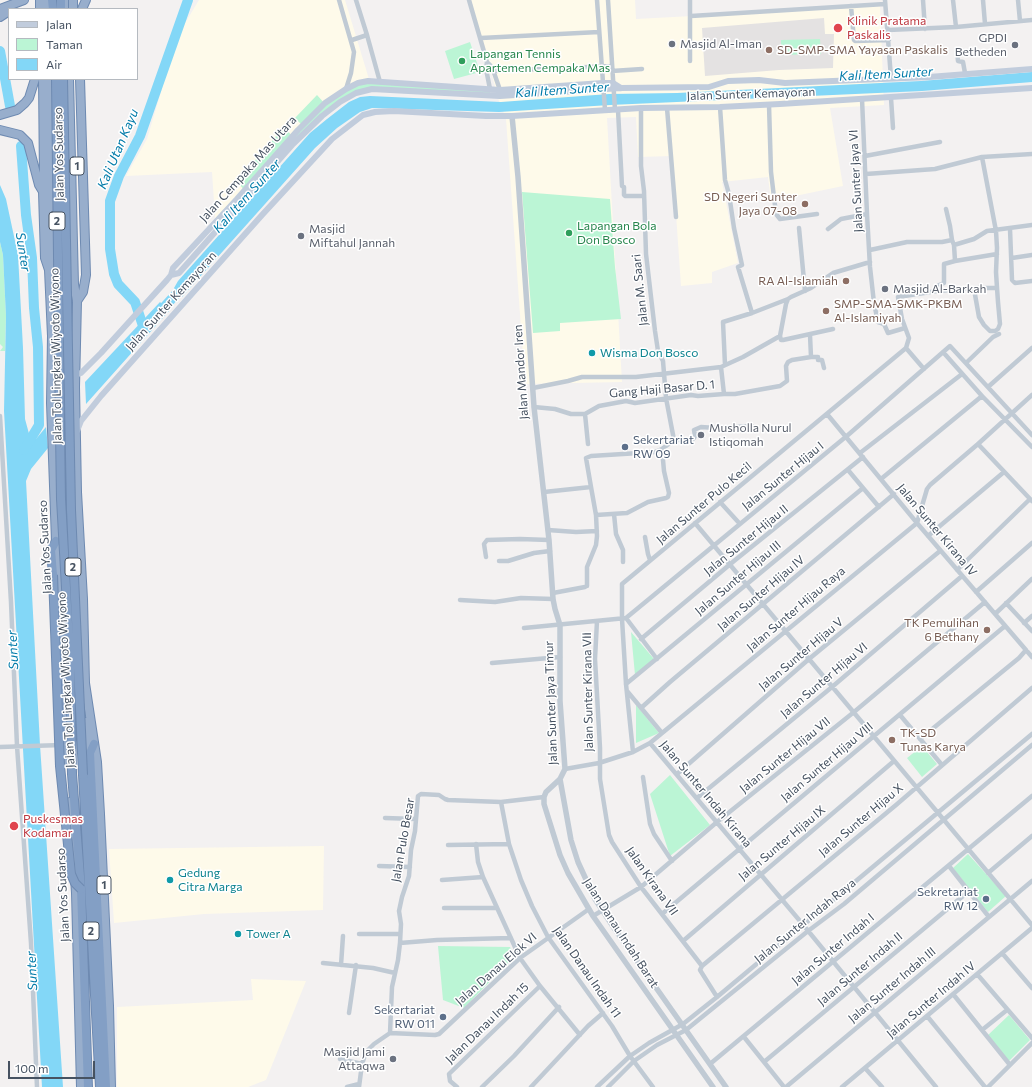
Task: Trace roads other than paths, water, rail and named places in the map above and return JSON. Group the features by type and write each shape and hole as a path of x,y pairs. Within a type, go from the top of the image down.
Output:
{"highway":[{"path":"13,8 24,0"},
{"path":"0,9 24,0"},
{"path":"0,115 17,110 25,103 29,98 35,80"},
{"name":"Jalan Yos Sudarso","path":"43,80 43,192 45,258 49,270 52,336 52,438 56,541 66,694 67,744 76,893 81,1087"},
{"name":"Jalan Yos Sudarso","path":"48,80 52,260 49,270"},
{"name":"Jalan Tol Lingkar Wiyoto Wiyono","path":"56,80 61,500 70,659 72,774 81,889 88,1087"},
{"name":"Jalan Tol Lingkar Wiyoto Wiyono","path":"63,80 70,510 101,1087"},
{"name":"Jalan Yos Sudarso","path":"70,80 72,221 76,301 74,387 77,419 75,438 76,492 83,599 84,696 101,1087"},
{"name":"Jalan Yos Sudarso","path":"76,80 79,284 76,301"},
{"path":"76,301 83,292 86,274 80,80"},
{"path":"2,130 20,136 28,143 31,149 39,185 43,192"},
{"path":"50,222 56,218 62,217 72,221"},
{"path":"56,541 51,550 60,766 71,874 75,883 81,889"},
{"name":"Jalan Yos Sudarso","path":"85,683 98,777 106,928 109,1086"},
{"path":"68,697 72,702 76,703 82,700 84,696"},
{"path":"94,744 90,754 109,1086"},
{"path":"71,769 74,761 78,758 82,759 88,764"}],"main road":[{"name":"Jalan Sunter Kemayoran","path":"613,88 709,87 728,81 759,80 785,83 929,77 1032,68"},
{"name":"Jalan Cempaka Mas Utara","path":"75,375 81,373 86,368 145,304 171,275 173,268 298,130 325,104 346,89 358,83 368,82 500,90 613,88"},
{"name":"Jalan Cempaka Mas Utara","path":"171,275 179,273 288,150 322,116 340,102 356,93 372,89 500,96 603,88"},
{"name":"Jalan Sunter Kemayoran","path":"77,419 100,396 332,138 363,116 375,112 394,111 512,116 605,109 769,105 1032,88"}],"street":[{"path":"339,0 354,49 354,59 346,89"},
{"path":"356,0 380,82"},
{"path":"469,0 487,62 486,69 490,89"},
{"path":"597,0 605,109"},
{"path":"608,0 613,88 622,186 624,187 625,196 644,196"},
{"path":"690,0 690,61"},
{"path":"923,0 926,29"},
{"path":"953,0 956,27"},
{"path":"983,0 986,24"},
{"path":"1018,0 1020,21"},
{"path":"691,16 851,6 885,2 891,78"},
{"path":"851,6 854,40 856,42 888,40"},
{"path":"598,16 608,16"},
{"path":"888,30 956,27 1032,20"},
{"path":"481,38 599,32"},
{"path":"352,40 367,35"},
{"path":"957,50 958,61 963,62 965,73"},
{"path":"487,62 494,71 500,90"},
{"path":"494,71 601,67 612,69 642,69"},
{"path":"891,98 893,128"},
{"name":"Jalan Sunter Jaya VI","path":"862,99 870,262 876,313 878,322 884,324 889,333 905,328"},
{"path":"769,105 771,172 776,214 780,219 817,214"},
{"path":"720,107 725,180 742,264 738,267 752,313"},
{"name":"Jalan M. Saari","path":"641,108 641,166 644,196 646,254 658,351 663,361 666,398 674,440"},
{"path":"667,108 676,217"},
{"name":"Jalan Mandor Iren","path":"512,116 519,185 534,408 548,530 553,596 560,625"},
{"path":"865,156 940,142"},
{"path":"866,174 939,169 982,156 1032,154"},
{"path":"982,156 996,231 997,288 1000,324 997,333 966,363 1032,435"},
{"path":"946,210 955,261"},
{"path":"828,229 841,219 867,214"},
{"path":"870,250 907,242 953,243 970,240 987,231 1032,225"},
{"path":"799,228 805,291"},
{"path":"1010,229 1013,282 1032,281"},
{"path":"937,290 937,286 944,283 944,264 997,254"},
{"path":"1012,258 1032,255"},
{"path":"724,394 723,322 788,299 816,286 833,273 870,262"},
{"path":"997,288 974,289 981,321 990,331 997,333"},
{"path":"924,369 906,348 909,338 897,298 937,290 965,289"},
{"path":"788,299 780,336 781,340 833,329"},
{"path":"810,335 811,357 818,357 818,360 822,360 824,368"},
{"path":"533,388 568,382 582,377 592,376 620,378 723,366 743,357 780,336"},
{"name":"Jalan Sunter Hijau I","path":"624,619 846,437 950,346 966,363"},
{"name":"Jalan Sunter Pulo Kecil","path":"634,752 626,684 622,584 906,348"},
{"path":"988,388 1032,348"},
{"path":"943,352 982,396 1032,447"},
{"name":"Gang Haji Basar D. 1","path":"586,414 603,405 628,401 635,403 691,395 735,394 780,386 786,382 786,366 790,361 811,357"},
{"name":"Jalan Sunter Hijau II","path":"642,639 730,564 848,470 862,455 962,374"},
{"path":"915,525 927,489 930,485 1006,420 1032,395"},
{"path":"881,479 982,396"},
{"path":"534,408 555,410 570,414 586,414 588,444"},
{"name":"Jalan Sunter Kirana IV","path":"827,414 894,494 915,525 928,536 1032,657"},
{"path":"0,416 31,943 37,1087"},
{"path":"460,600 495,602 521,598 553,596 586,586 587,567 596,545 597,531 596,515 586,458 598,455 655,452 662,449 674,440 692,440 695,436 694,430 701,427 716,428 752,426"},
{"path":"957,570 1031,500 978,444"},
{"path":"596,515 626,513 648,502 666,498 668,496 669,493 664,471 662,449"},
{"path":"848,470 879,508"},
{"path":"928,536 1004,472"},
{"path":"544,492 591,486"},
{"name":"Jalan Sunter Hijau III","path":"626,684 863,488"},
{"name":"Jalan Sunter Hijau IV","path":"641,708 894,494"},
{"path":"720,502 740,524"},
{"path":"614,514 616,534 623,550 623,562"},
{"path":"695,523 1032,926"},
{"name":"Jalan Sunter Hijau Raya","path":"565,769 599,763 634,752 650,743 915,525"},
{"path":"548,530 576,532 597,531"},
{"path":"645,537 650,560"},
{"path":"486,557 484,544 487,540 549,540"},
{"path":"976,592 1032,543"},
{"path":"499,561 508,561 534,553 550,551"},
{"name":"Jalan Sunter Hijau V","path":"677,774 809,659 940,551"},
{"name":"Jalan Sunter Hijau VI","path":"697,798 832,687 962,576"},
{"path":"995,614 1032,579"},
{"name":"Jalan Sunter Hijau VII","path":"593,916 641,887 717,822 854,712 985,602"},
{"path":"1006,603 1032,631"},
{"path":"1024,623 1032,616"},
{"path":"524,628 624,619 657,659"},
{"name":"Jalan Sunter Kirana VII","path":"597,621 595,659 600,748 599,763"},
{"name":"Jalan Sunter Jaya Timur","path":"560,625 560,701 565,769 560,779"},
{"name":"Jalan Sunter Hijau VIII","path":"662,914 1005,626"},
{"path":"920,739 1019,658 1026,650"},
{"path":"492,663 560,657"},
{"name":"Jalan Sunter Hijau X","path":"702,966 1032,688"},
{"path":"627,691 662,733"},
{"path":"900,715 942,765"},
{"name":"Jalan Sunter Indah Raya","path":"674,1033 682,1024 804,925 1032,734"},
{"name":"Jalan Sunter Indah Kirana","path":"650,743 804,925 936,1087"},
{"path":"0,747 67,744"},
{"name":"Jalan Sunter Indah Raya","path":"674,1033 686,1030 808,931 844,904 1032,745"},
{"name":"Jalan Sunter Hijau IX","path":"683,941 894,761"},
{"name":"Jalan Kirana VII","path":"599,763 600,779 612,842 641,887 702,966 700,970 716,997"},
{"path":"644,777 650,824 654,834 672,861"},
{"path":"501,802 544,797 549,788 560,779"},
{"name":"Jalan Danau Indah Barat","path":"560,779 569,833 574,852 589,887 602,910 726,1087"},
{"name":"Jalan Pulo Besar","path":"390,1033 391,997 400,943 399,911 408,881 418,796 420,794 439,794 445,799 501,802"},
{"name":"Jalan Sunter Indah I","path":"710,1064 1032,796"},
{"name":"Jalan Danau Indah Barat","path":"544,797 544,804 560,855 568,873 593,916 713,1087"},
{"name":"Jalan Danau Indah 11","path":"501,802 509,844 526,894 548,937 618,1034 630,1056 653,1087"},
{"path":"385,818 416,819"},
{"path":"988,873 1032,836"},
{"path":"476,844 478,862 483,877 520,958 540,986 580,1035"},
{"path":"448,845 509,844"},
{"path":"379,866 410,866"},
{"path":"949,866 989,917"},
{"path":"442,880 483,877"},
{"name":"Jalan Sunter Indah III","path":"785,1087 1032,881"},
{"name":"Jalan Sunter Indah II","path":"764,1062 969,891"},
{"path":"444,908 497,908"},
{"name":"Jalan Danau Elok VI","path":"390,1033 439,1034 520,958 589,909"},
{"name":"Jalan Sunter Indah IV","path":"842,1087 1002,953 1032,926"},
{"path":"359,934 400,934"},
{"path":"341,965 343,936"},
{"path":"400,943 437,940 511,938"},
{"path":"1002,953 1032,988"},
{"path":"322,963 373,968 395,973"},
{"path":"349,1013 356,966"},
{"path":"977,974 1032,1038"},
{"name":"Jalan Danau Indah 15","path":"457,1087 450,1081 449,1074 540,986"},
{"path":"953,994 1010,1065"},
{"path":"482,1087 523,1046 558,1007"},
{"path":"982,1030 1008,1010"},
{"path":"531,1087 603,1013"},
{"path":"927,1016 985,1087"},
{"path":"347,1087 359,1086 362,1064 367,1050 390,1033"},
{"path":"597,1087 630,1056 649,1043 674,1033"},
{"path":"608,1087 634,1061 674,1033"},
{"path":"744,1037 785,1087"},
{"path":"988,1087 1032,1043"},
{"path":"340,1059 362,1064"},
{"path":"865,1068 882,1087"}],"water":[{"path":"1032,72 1032,82 922,91 610,105 499,112 372,108 360,112 337,128 315,148 182,297 174,288 178,281 310,133 349,102 360,97 370,96 501,102 609,94 677,93 921,81"},
{"path":"0,185 6,199 18,255 25,419 31,441 36,439 46,427 48,448 31,469 26,481 40,745 63,1087 42,1087 4,411 6,316 3,255 0,242"},
{"path":"160,302 169,311 86,404 85,382"}],"waterway":[{"name":"Kali Utan Kayu","path":"144,329 135,302 118,284 114,274 110,249 110,201 119,176 140,136 188,0"},
{"path":"0,51 10,106"},
{"name":"Sunter","path":"21,146 26,215 32,258 34,308 38,347 39,425 24,450"},
{"path":"156,316 187,282"}],"place":[{"name":"Klinik Pratama Paskalis","path":"838,28"},
{"name":"Masjid Al-Iman","path":"672,44"},
{"name":"GPDI Betheden","path":"1015,45"},
{"name":"SD-SMP-SMA Yayasan Paskalis","path":"769,50"},
{"name":"Lapangan Tennis Apartemen Cempaka Mas","path":"462,61"},
{"name":"SD Negeri Sunter Jaya 07-08","path":"805,204"},
{"name":"Lapangan Bola Don Bosco","path":"569,233"},
{"name":"Masjid Miftahul Jannah","path":"301,236"},
{"name":"RA Al-Islamiah","path":"846,281"},
{"name":"Masjid Al-Barkah","path":"885,289"},
{"name":"SMP-SMA-SMK-PKBM Al-Islamiyah","path":"826,311"},
{"name":"Wisma Don Bosco","path":"592,353"},
{"name":"Musholla Nurul Istiqomah","path":"701,435"},
{"name":"Sekertariat RW 09","path":"625,447"},
{"name":"TK Pemulihan 6 Bethany","path":"987,630"},
{"name":"TK-SD Tunas Karya","path":"892,740"},
{"name":"Puskesmas Kodamar","path":"14,826"},
{"name":"Gedung Citra Marga","path":"170,880"},
{"name":"Sekretariat RW 12","path":"986,899"},
{"name":"Tower A","path":"238,934"},
{"name":"Sekertariat RW 011","path":"443,1017"},
{"name":"Masjid Jami Attaqwa","path":"393,1059"}],"water label":[{"name":"Kali Item Sunter","path":"886,74"},
{"name":"Kali Item Sunter","path":"562,90"},
{"name":"Kali Item Sunter","path":"247,196"}]}
